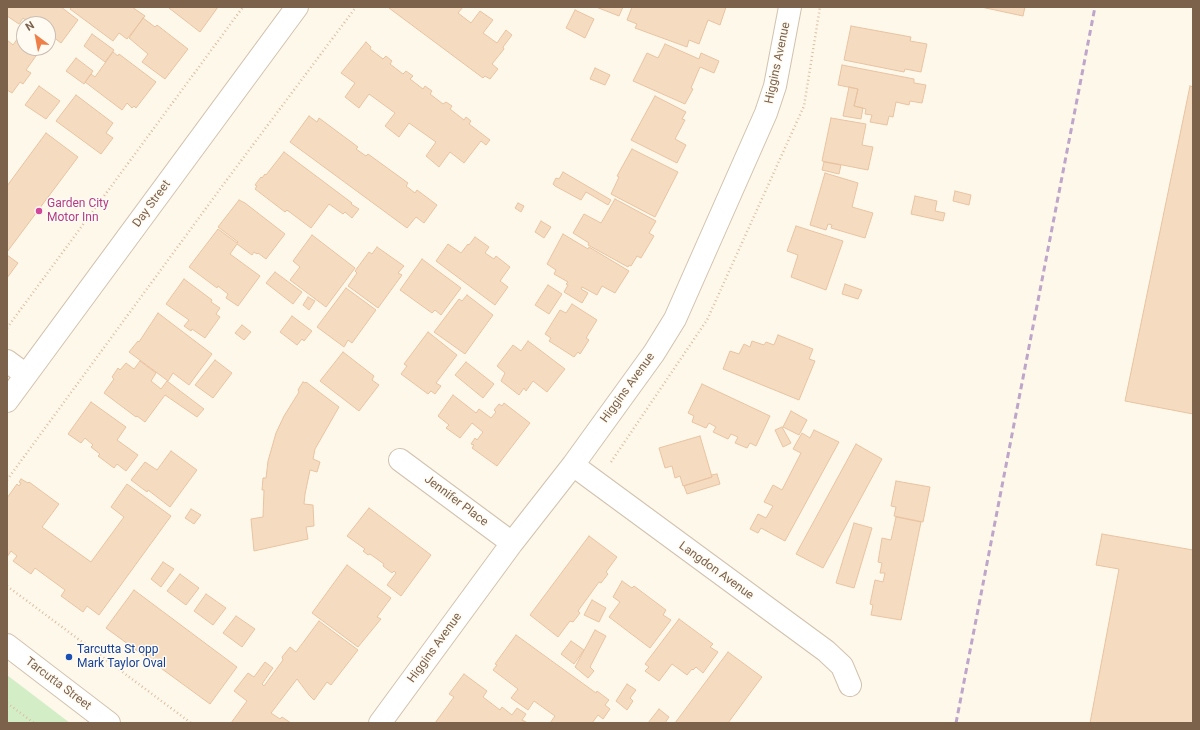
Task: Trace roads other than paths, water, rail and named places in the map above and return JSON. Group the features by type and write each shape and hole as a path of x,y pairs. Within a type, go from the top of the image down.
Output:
{"street":[{"name":"Day Street","path":"7,401 297,7"},
{"name":"Higgins Avenue","path":"380,723 512,543 573,465 654,353 675,319 766,113 775,86 790,7"},
{"path":"7,361 26,375"},
{"name":"Jennifer Place","path":"400,460 512,543"},
{"name":"Langdon Avenue","path":"573,465 826,651 842,666 850,685"},
{"name":"Tarcutta Street","path":"7,644 109,723"}],"railway":[{"path":"956,723 1095,7"}],"place":[{"name":"Garden City Motor Inn","path":"39,211"},
{"name":"Tarcutta St opp Mark Taylor Oval","path":"69,657"}]}
